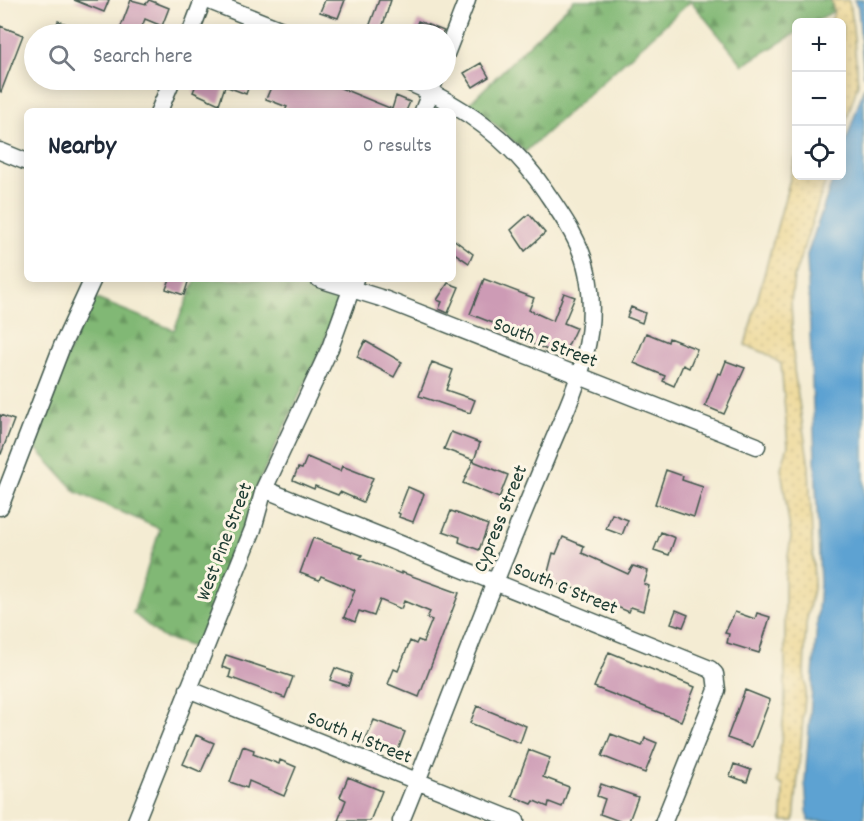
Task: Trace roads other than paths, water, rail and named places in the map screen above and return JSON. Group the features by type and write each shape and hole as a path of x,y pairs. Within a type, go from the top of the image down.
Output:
{"street":[{"path":"194,24 205,0 266,24"},
{"path":"456,28 467,0"},
{"path":"160,108 168,90"},
{"path":"424,108 431,90"},
{"name":"Cypress Street","path":"401,821 496,581 580,378 589,344 591,296 587,271 570,227 533,172 505,142 440,90"},
{"path":"0,151 24,161"},
{"path":"0,507 62,346 92,282"},
{"name":"South F Street","path":"353,284 384,299 580,378 757,446"},
{"name":"West Pine Street","path":"136,821 253,529 264,489 326,357 353,284"},
{"name":"South G Street","path":"264,489 710,669 715,674 717,690 664,821"},
{"name":"South H Street","path":"188,689 516,821"}],"water":[{"path":"854,0 864,0 864,76 858,7"},
{"path":"864,87 864,821 808,821 805,782 820,584 807,255 833,180 846,180 846,142"}]}
